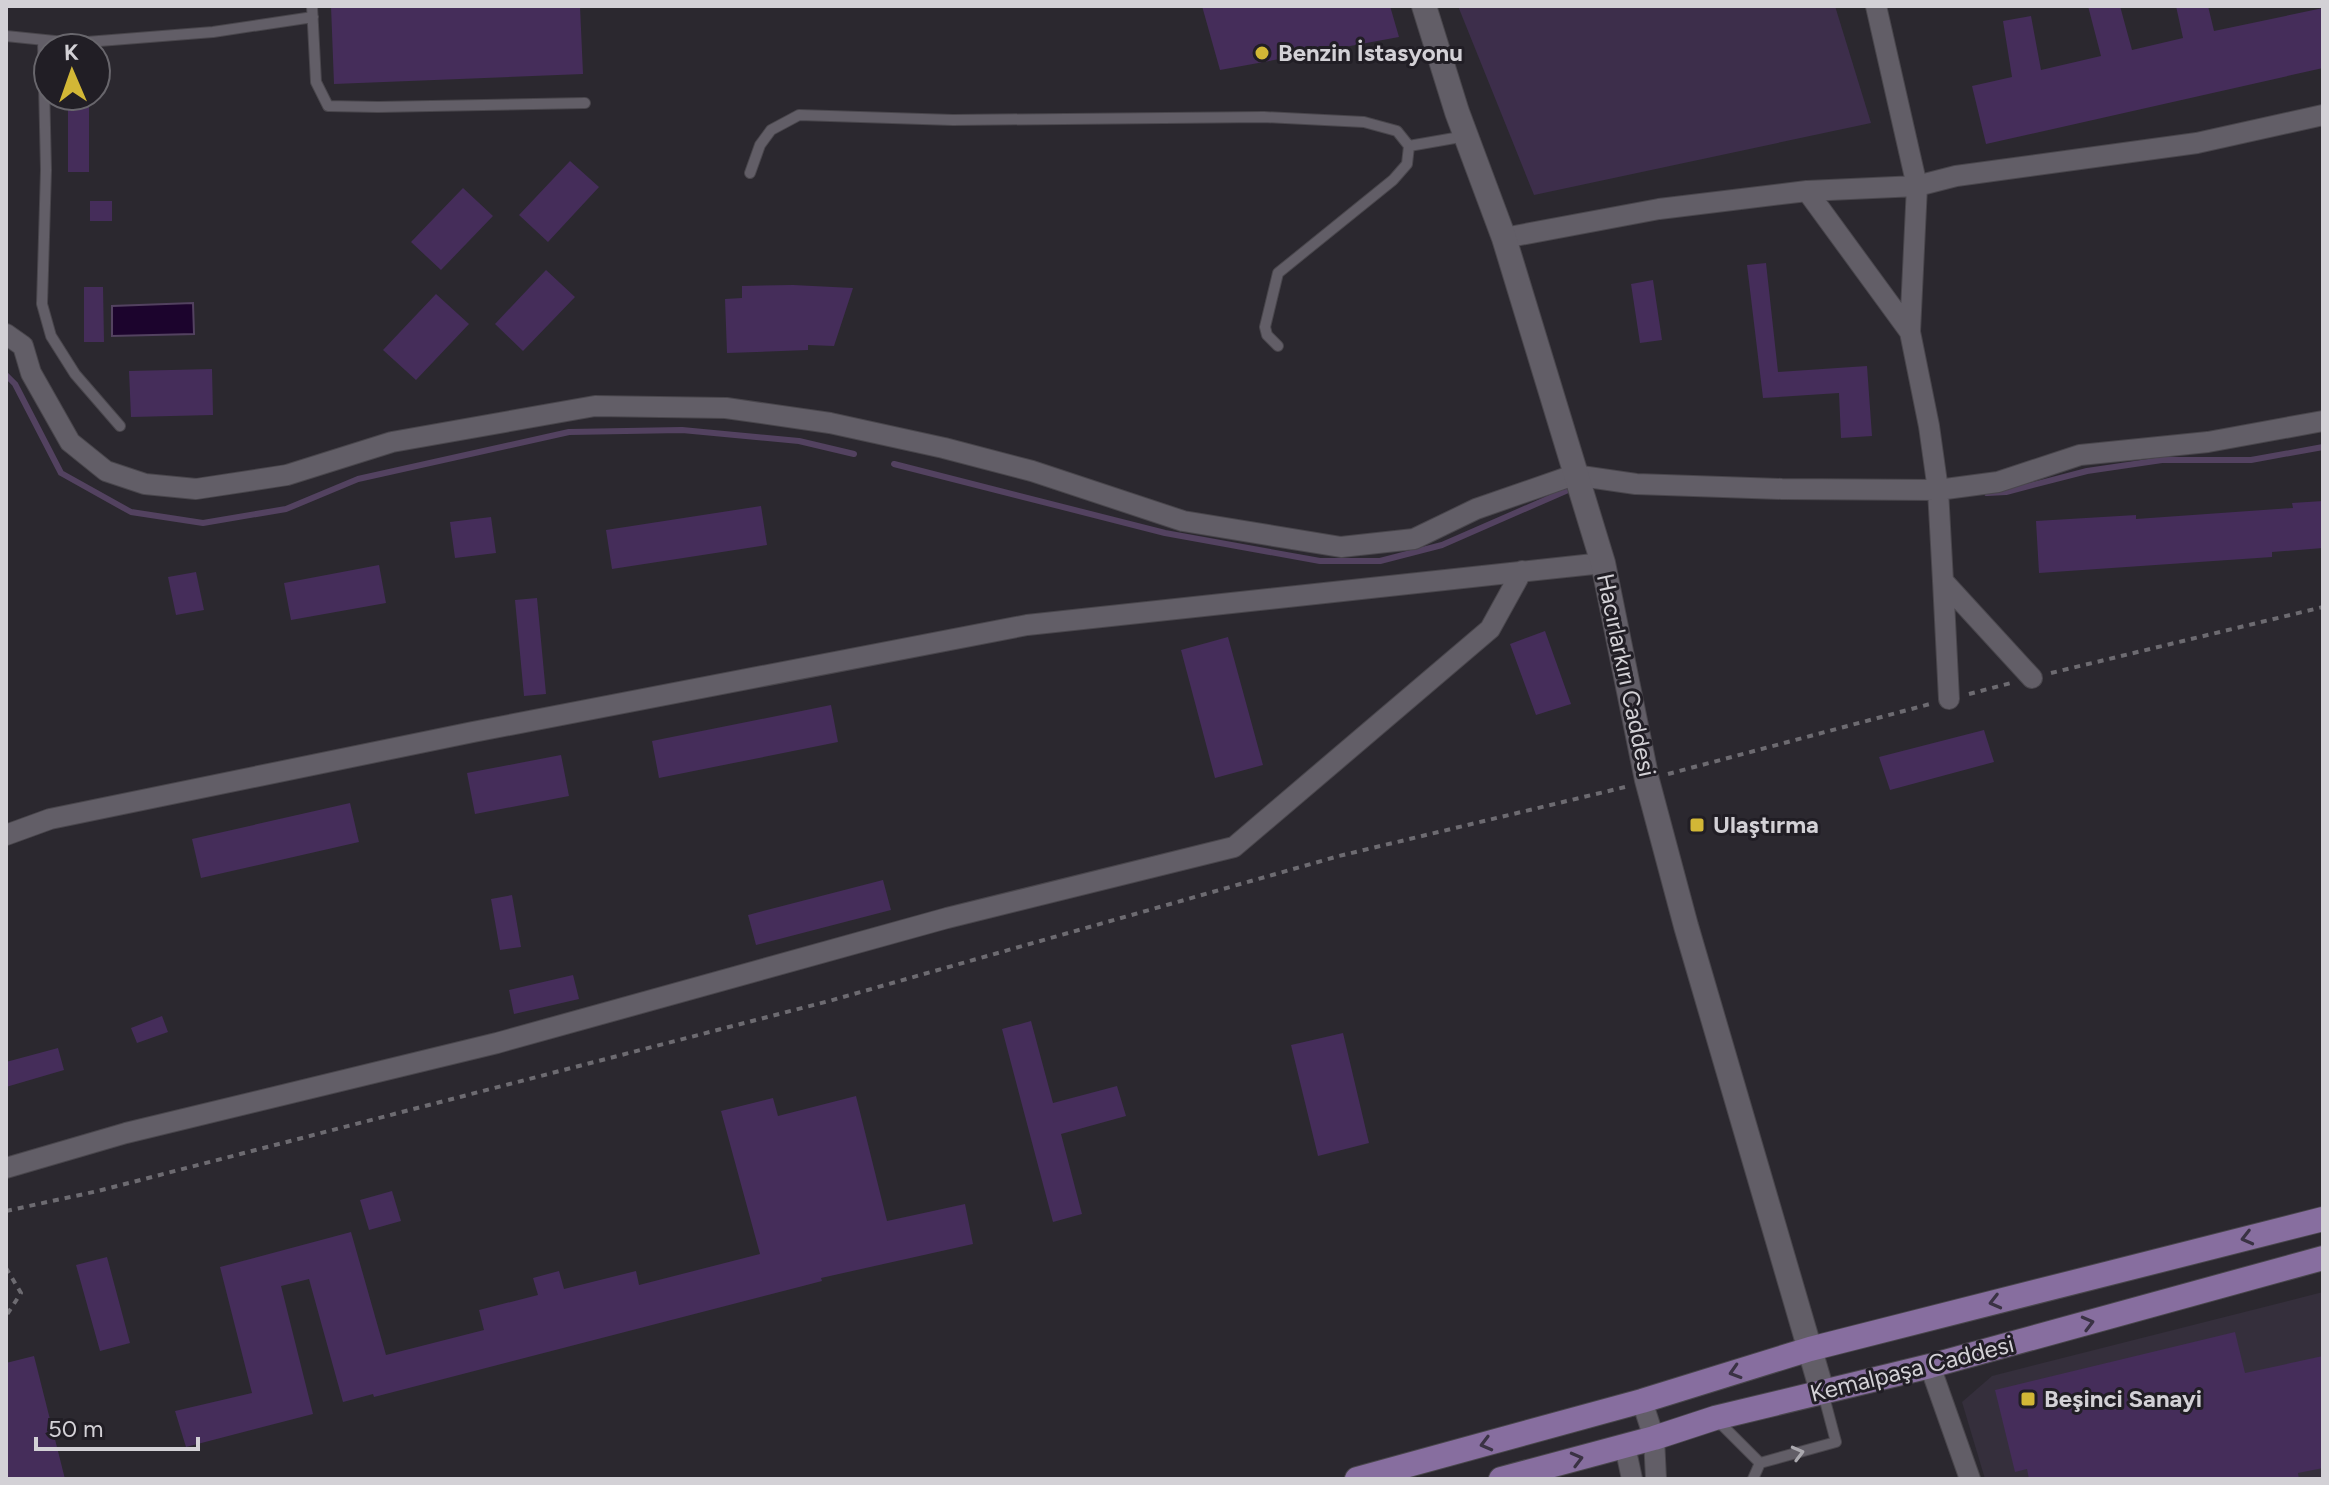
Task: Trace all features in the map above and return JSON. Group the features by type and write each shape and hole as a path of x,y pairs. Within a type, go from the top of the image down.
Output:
{"main road":[{"name":"Kemalpaşa Caddesi","path":"1642,1401 1810,1349 2323,1219"},
{"name":"Kemalpaşa Caddesi","path":"1501,1479 1541,1475 1715,1418 1930,1366 2323,1258"},
{"path":"1357,1479 1642,1401"},
{"path":"1615,1408 1625,1446"}],"street":[{"name":"Hacırlarkırı Caddesi","path":"1424,6 1504,238 1603,563 1647,780 1686,926 1822,1391"},
{"path":"1876,6 1917,186 1910,332 1938,490 1949,699"},
{"path":"1504,238 1659,209 1807,191 1917,186 1956,176 2197,143 2323,115"},
{"path":"1807,191 1910,332"},
{"path":"6,334 23,346 31,373 70,442 106,471 145,484 196,489 287,475 392,442 595,406 726,408 830,423 944,448 1032,471 1183,521 1341,547 1414,539 1476,509 1574,475 1636,484 1938,490 1998,482 2080,455 2208,442 2323,421"},
{"path":"6,835 50,819 394,748 1027,625 1603,563"},
{"path":"6,1168 126,1133 497,1043 947,918 1234,847 1490,629 1522,571"},
{"path":"1943,581 2032,678"},
{"path":"1930,1366 1970,1479"},
{"path":"1642,1401 1654,1438 1656,1479"},
{"path":"1625,1446 1632,1479"}],"lane":[{"path":"112,40 213,32 313,12 316,82 328,106 585,103"},
{"path":"6,36 32,40"},
{"path":"45,112 42,304 51,336 75,374 120,426"},
{"path":"750,173 760,145 771,130 799,115 953,120 1264,117 1364,122 1397,131 1409,146 1407,164 1393,180 1278,273 1265,327 1267,335 1278,346"},
{"path":"1409,146 1467,136"},
{"path":"1760,1463 1836,1442 1822,1391"},
{"path":"1715,1418 1760,1463"},
{"path":"1753,1479 1760,1463"}],"path":[{"path":"6,1211 98,1191 814,1005 1339,856 1604,794 1949,699 2323,607"},
{"path":"6,1268 21,1293 6,1316"}],"shaded area":[{"path":"1458,6 1835,6 1871,123 1534,195"},
{"path":"193,303 194,334 112,336 112,306"},
{"path":"2323,1292 2323,1479 1985,1479 1962,1402 1992,1376"}],"building":[{"path":"331,6 580,6 583,74 334,84"},
{"name":"Benzin İstasyonu","path":"1202,6 1390,6 1399,37 1220,70"},
{"path":"2088,6 2120,6 2132,50 2183,38 2176,6 2208,6 2214,31 2323,8 2323,68 1986,144 1972,86 2012,77 2003,21 2031,16 2041,70 2101,56"},
{"path":"68,112 89,112 89,172 68,172"},
{"path":"570,161 599,187 548,242 519,215"},
{"path":"463,188 493,216 441,270 411,242"},
{"path":"90,201 112,201 112,221 90,221"},
{"path":"1766,263 1778,372 1867,366 1872,436 1841,438 1839,393 1763,398 1747,265"},
{"path":"546,270 575,297 523,351 495,324"},
{"path":"1653,280 1662,340 1640,343 1631,284"},
{"path":"742,286 853,288 834,346 808,345 808,350 727,353 725,299 742,298"},
{"path":"84,287 103,287 104,342 84,342"},
{"path":"436,294 469,324 416,380 383,350"},
{"path":"212,369 213,415 131,417 129,371"},
{"path":"2323,501 2323,548 2272,552 2272,557 2039,573 2036,521 2136,515 2136,519 2293,508 2292,503"},
{"path":"761,506 767,545 612,569 606,530"},
{"path":"491,517 496,553 455,558 450,522"},
{"path":"379,565 386,603 291,620 284,583"},
{"path":"196,572 204,610 176,615 168,577"},
{"path":"537,598 546,694 524,696 515,600"},
{"path":"1545,631 1571,704 1536,715 1510,644"},
{"path":"1228,637 1263,765 1215,778 1181,650"},
{"path":"831,705 838,742 659,778 652,741"},
{"path":"1984,730 1994,762 1890,790 1879,757"},
{"path":"561,755 569,796 475,814 467,773"},
{"path":"350,803 359,842 201,878 192,839"},
{"path":"883,880 891,910 756,945 748,915"},
{"path":"512,895 521,947 500,950 491,899"},
{"path":"573,975 579,999 514,1014 509,990"},
{"path":"162,1016 168,1032 137,1043 131,1028"},
{"path":"1031,1021 1053,1103 1117,1086 1126,1116 1061,1134 1082,1214 1053,1222 1002,1029"},
{"path":"1343,1033 1369,1143 1318,1156 1291,1045"},
{"path":"58,1048 64,1070 6,1087 6,1062"},
{"path":"856,1096 887,1221 965,1204 973,1244 821,1278 822,1281 799,1287 374,1397 373,1394 343,1402 309,1279 281,1286 313,1414 186,1447 175,1411 252,1393 220,1267 351,1232 386,1355 484,1330 479,1310 538,1295 533,1278 559,1271 564,1289 636,1271 639,1285 760,1254 721,1111 773,1098 778,1116"},
{"path":"392,1191 401,1221 369,1230 360,1200"},
{"path":"107,1257 130,1343 100,1351 76,1265"},
{"path":"2235,1332 2245,1373 2323,1356 2323,1468 2298,1473 2299,1479 2029,1479 2027,1469 2015,1472 1995,1390"},
{"path":"34,1356 65,1479 6,1479 6,1363"}],"waterway":[{"path":"6,375 15,384 61,473 131,512 203,523 286,509 358,479 569,432 682,430 799,441 854,454"},
{"path":"1987,493 2006,492 2087,471 2162,460 2251,460 2323,447"},
{"path":"894,464 1165,533 1320,561 1380,561 1442,545 1568,490"}],"place":[{"name":"Benzin İstasyonu","path":"1262,53"},
{"name":"Ulaştırma","path":"1697,825"},
{"name":"Beşinci Sanayi","path":"2028,1399"}]}
